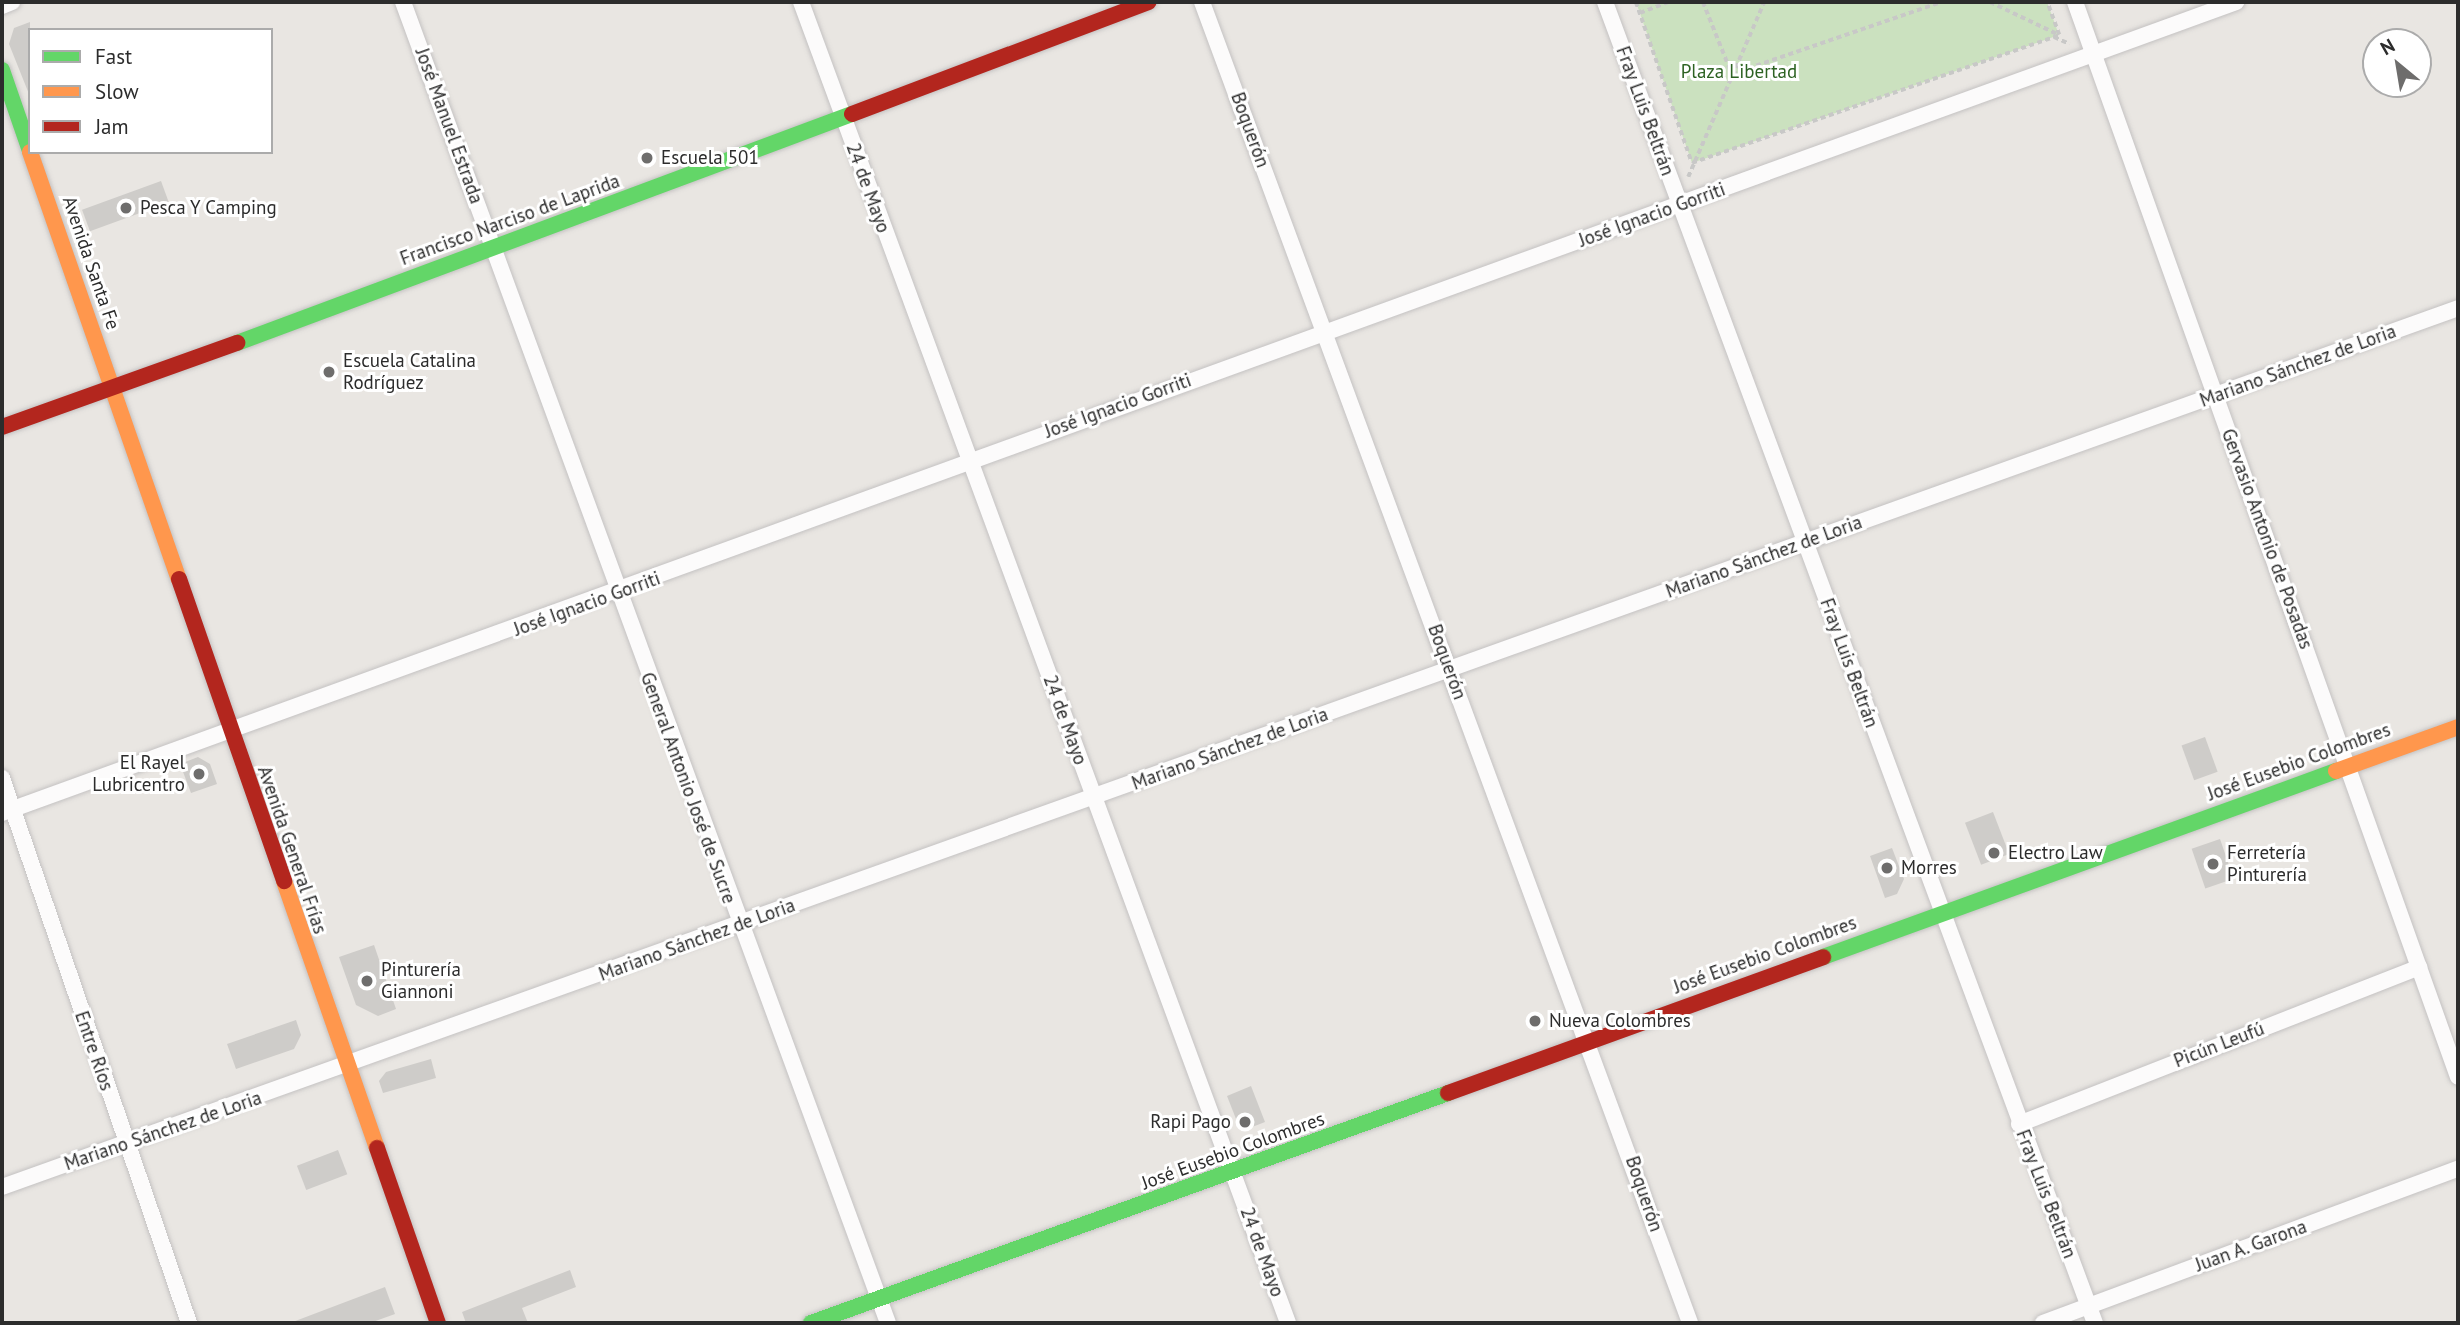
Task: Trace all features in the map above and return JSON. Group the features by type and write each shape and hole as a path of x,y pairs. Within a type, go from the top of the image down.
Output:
{"street":[{"path":"2,6 12,2"},
{"name":"José Manuel Estrada","path":"403,2 494,250"},
{"name":"24 de Mayo","path":"801,2 1288,1323"},
{"name":"Francisco Narciso de Laprida","path":"2,428 494,250 1149,2"},
{"name":"Boquerón","path":"1202,2 1450,671 1591,1041 1690,1323"},
{"name":"Fray Luis Beltrán","path":"1605,2 2095,1323"},
{"name":"Gervasio Antonio de Posadas","path":"2075,2 2458,1077"},
{"name":"José Ignacio Gorriti","path":"7,811 618,593 969,459 1680,205 2236,2"},
{"name":"Avenida Santa Fe","path":"2,69 28,146"},
{"name":"Avenida Santa Fe","path":"31,154 111,388"},
{"name":"General Antonio José de Sucre","path":"494,250 738,926 888,1323"},
{"name":"Mariano Sánchez de Loria","path":"2,1188 2458,308"},
{"name":"Avenida General Frías","path":"111,388 229,734 438,1323"},
{"name":"José Eusebio Colombres","path":"811,1323 1233,1174 1591,1041 2458,727"},
{"name":"Entre Ríos","path":"2,778 7,811 189,1323"},
{"name":"Picún Leufú","path":"2019,1124 2419,967"},
{"name":"Juan A. Garona","path":"2043,1323 2458,1169"}],"path":[{"path":"1636,2 1692,163"},
{"path":"1640,13 1668,2"},
{"path":"1703,2 1731,74"},
{"path":"1692,163 1764,2"},
{"path":"1731,74 1941,2"},
{"path":"1990,2 2059,35"},
{"path":"2047,2 2059,35"},
{"path":"1692,163 2059,35"}],"green space":[{"name":"Plaza Libertad","path":"1636,2 2047,2 2059,35 1692,163"}],"building":[{"path":"30,22 28,92 9,44 14,28"},
{"name":"Pesca Y Camping","path":"161,181 169,203 90,231 82,210"},
{"path":"2205,737 2218,772 2194,780 2182,746"},
{"name":"El Rayel Lubricentro","path":"198,757 210,764 217,784 191,793 180,764"},
{"path":"1993,812 2009,854 1981,865 1965,823"},
{"name":"Ferretería Pinturería","path":"2220,839 2234,879 2205,888 2192,849"},
{"name":"Morres","path":"1892,848 1904,879 1897,894 1885,898 1870,856"},
{"name":"Pinturería Giannoni","path":"374,945 396,1009 378,1016 356,1005 339,957"},
{"path":"296,1020 301,1035 294,1049 236,1069 227,1044"},
{"path":"431,1059 436,1078 383,1093 379,1081 386,1072"},
{"path":"1251,1086 1265,1122 1247,1129 1238,1124 1227,1096"},
{"path":"338,1150 347,1174 306,1190 297,1166"},
{"path":"570,1270 576,1287 522,1308 528,1323 466,1323 462,1312"},
{"path":"385,1287 395,1314 370,1323 290,1323"}],"traffic: fast":[{"path":"2,70 28,145"},
{"path":"237,343 852,114"},
{"path":"1823,957 2336,771"},
{"path":"811,1323 1448,1093"}],"traffic: slow":[{"path":"31,154 179,579"},
{"path":"2336,771 2458,727"},
{"path":"284,881 377,1148"}],"traffic: jam":[{"path":"852,114 1149,2"},
{"path":"2,427 237,343"},
{"path":"179,579 284,881"},
{"path":"1448,1093 1823,957"},
{"path":"377,1148 438,1323"}],"place":[{"name":"Escuela 501","path":"647,158"},
{"name":"Pesca Y Camping","path":"126,208"},
{"name":"Escuela Catalina Rodríguez","path":"329,372"},
{"name":"El Rayel Lubricentro","path":"199,774"},
{"name":"Electro Law","path":"1994,853"},
{"name":"Ferretería Pinturería","path":"2213,864"},
{"name":"Morres","path":"1887,868"},
{"name":"Pinturería Giannoni","path":"367,981"},
{"name":"Nueva Colombres","path":"1535,1021"},
{"name":"Rapi Pago","path":"1245,1122"}]}
